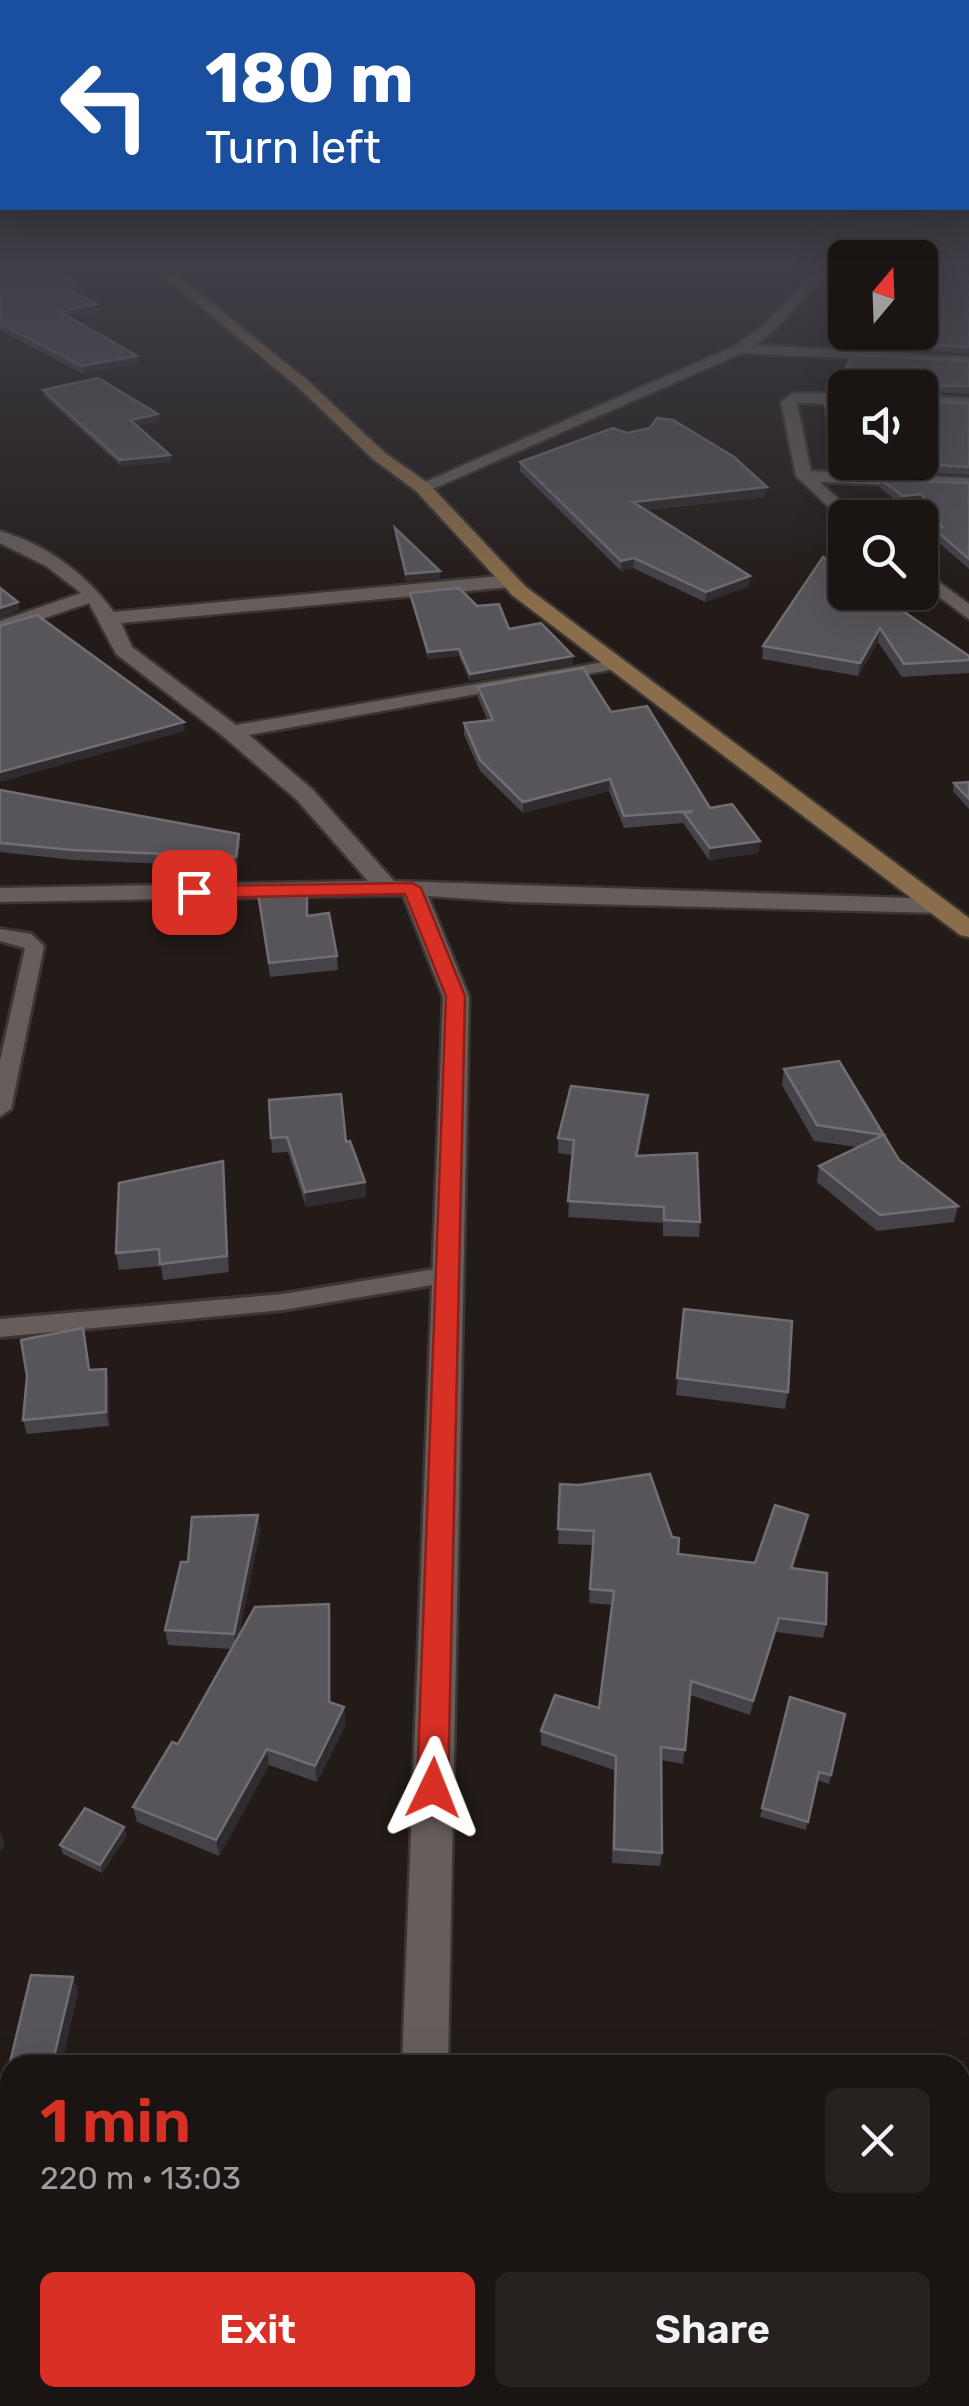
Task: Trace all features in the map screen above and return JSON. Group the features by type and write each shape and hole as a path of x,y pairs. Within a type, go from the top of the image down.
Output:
{"main road":[{"path":"299,381 379,456 422,486 510,581 969,930"},
{"path":"939,906 969,905"}],"street":[{"path":"422,486 665,381"},
{"path":"828,399 790,399 804,476 831,500"},
{"path":"938,402 969,403"},
{"path":"804,476 969,483"},
{"path":"0,536 52,562 92,596 109,618 122,650 232,732 305,795 400,888 456,996 425,2055"},
{"path":"109,618 510,581"},
{"path":"938,589 969,614"},
{"path":"0,627 92,596"},
{"path":"232,732 615,663"},
{"path":"0,896 400,888 512,895 939,906"}],"lane":[{"path":"0,935 24,938 35,946 0,1110"},
{"path":"0,1328 283,1302 448,1275"}],"building":[{"path":"103,381 158,414 130,420 170,455 120,460 43,390"},
{"path":"938,381 969,381 969,386 938,385"},
{"path":"938,402 969,403 969,467 938,465"},
{"path":"657,418 673,420 734,457 767,487 633,502 750,576 706,592 634,558 621,561 520,462 613,428 627,433 650,428"},
{"path":"881,480 969,483 969,559 938,532 938,527 942,527 938,500 926,500 922,494 903,496"},
{"path":"395,528 440,571 406,574"},
{"path":"823,557 828,560 828,610 901,610 969,656 969,660 904,664 880,628 860,663 763,646"},
{"path":"0,588 18,602 0,608"},
{"path":"459,588 477,606 499,604 509,629 541,623 573,656 470,674 459,649 428,652 410,593"},
{"path":"37,615 184,722 0,772 0,626"},
{"path":"583,668 611,712 647,706 710,808 732,804 760,841 710,848 684,813 693,811 624,816 610,779 523,802 480,760 464,723 493,720 478,687"},
{"path":"969,782 969,799 954,783"},
{"path":"0,790 239,834 236,857 0,843"},
{"path":"307,886 307,916 329,913 337,956 269,963 257,887"},
{"path":"839,1061 899,1160 958,1206 880,1215 819,1166 883,1135 817,1125 784,1069"},
{"path":"571,1086 648,1095 636,1156 697,1153 700,1222 664,1220 664,1207 568,1201 574,1140 558,1138"},
{"path":"341,1094 346,1142 350,1141 365,1182 305,1192 287,1137 271,1138 269,1100"},
{"path":"223,1161 227,1256 160,1264 159,1249 116,1253 119,1183"},
{"path":"684,1309 792,1321 788,1392 677,1378"},
{"path":"83,1328 89,1370 106,1369 106,1412 23,1420 27,1376 21,1340"},
{"path":"650,1474 672,1537 679,1538 678,1554 755,1563 775,1505 808,1515 791,1568 827,1573 826,1624 779,1618 753,1701 691,1681 685,1750 661,1747 662,1853 614,1849 616,1756 541,1731 555,1695 599,1708 614,1591 590,1589 594,1531 558,1529 560,1484 579,1485"},
{"path":"258,1515 234,1634 165,1630 181,1562 188,1562 192,1517"},
{"path":"329,1604 329,1702 344,1707 315,1766 267,1749 216,1840 133,1807 172,1742 178,1744 255,1607"},
{"path":"790,1697 845,1714 831,1775 819,1772 808,1822 762,1808"},
{"path":"85,1808 124,1827 100,1865 60,1845"},
{"path":"31,1975 73,1977 54,2055 12,2055"}],"route":[{"path":"194,892 412,888 456,996 433,1788"}]}
